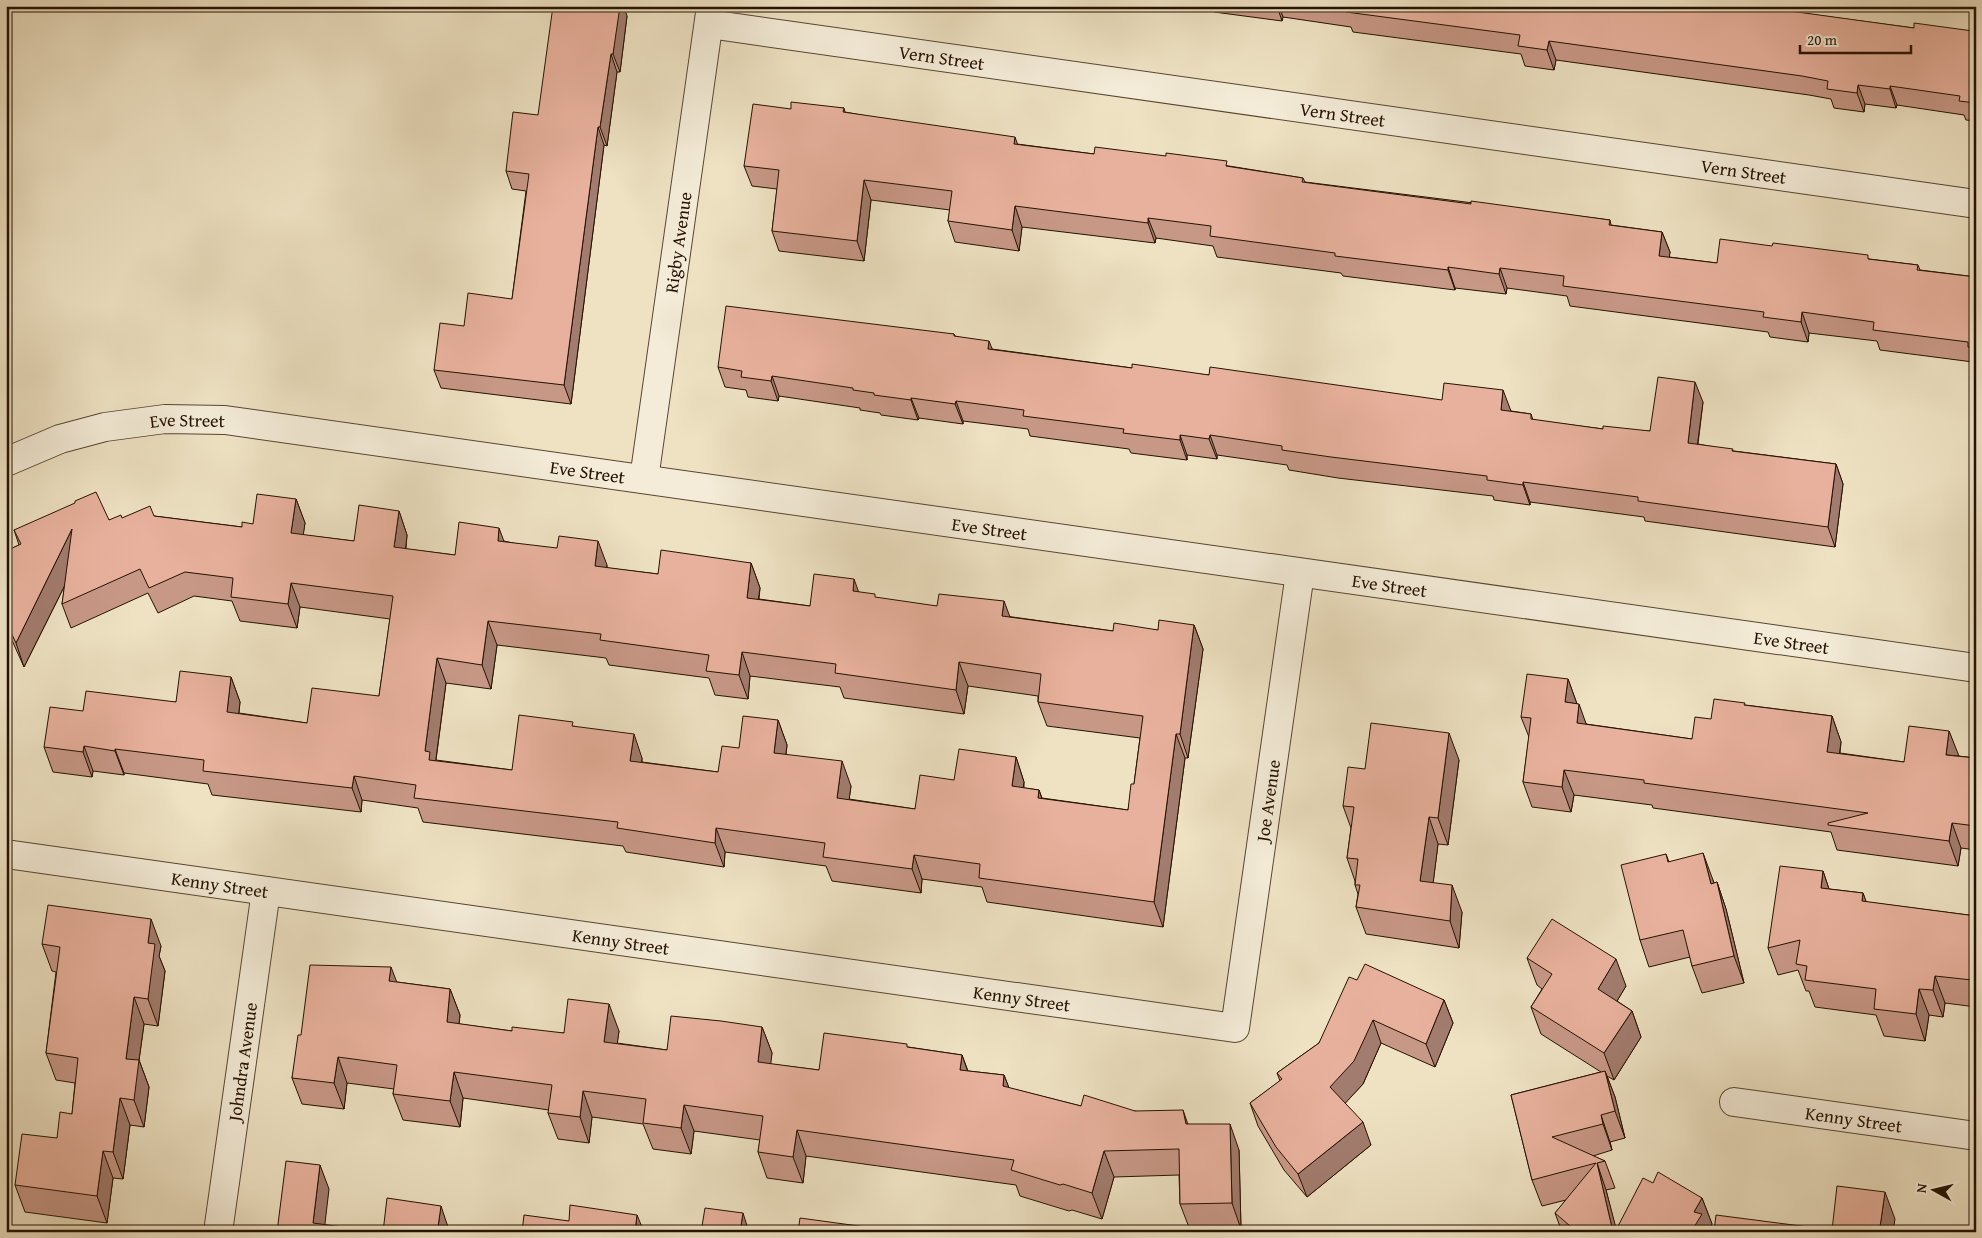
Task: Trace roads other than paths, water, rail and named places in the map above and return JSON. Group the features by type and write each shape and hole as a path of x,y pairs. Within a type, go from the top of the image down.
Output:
{"street":[{"name":"Vern Street","path":"710,15 1976,204"},
{"name":"Rigby Avenue","path":"644,480 710,15"},
{"name":"Eve Street","path":"6,462 60,439 105,427 175,419 225,420 1976,668"},
{"name":"Joe Avenue","path":"1235,1028 1300,573"},
{"name":"Kenny Street","path":"6,854 1235,1028"},
{"name":"Johndra Avenue","path":"218,1232 266,891"},
{"name":"Kenny Street","path":"1734,1102 1976,1136"}]}
